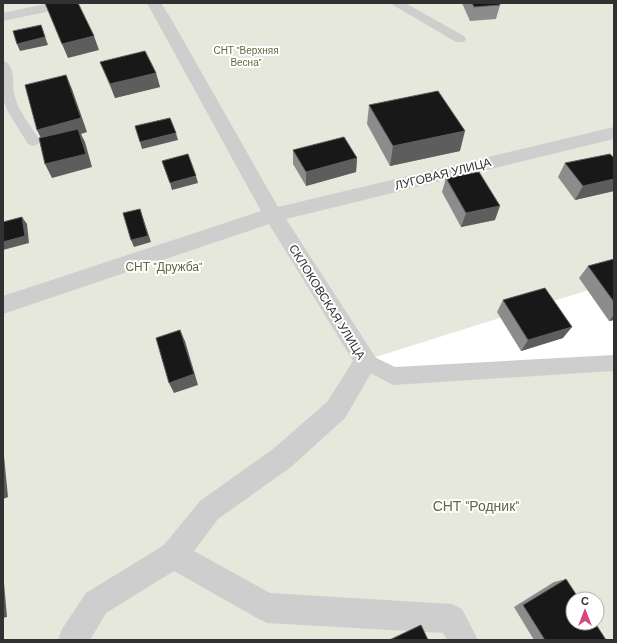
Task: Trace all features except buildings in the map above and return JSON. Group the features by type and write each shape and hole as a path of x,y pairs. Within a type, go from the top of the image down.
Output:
{"street":[{"path":"3,17 70,3"},
{"name":"СКЛОКОВСКАЯ УЛИЦА","path":"154,3 273,216 366,361 336,410 282,458 209,510 174,555"},
{"name":"ЛУГОВАЯ УЛИЦА","path":"3,305 273,216 614,133"},
{"path":"73,640 96,603 174,555 267,608 458,629"}],"lane":[{"path":"397,3 460,39"},
{"path":"3,65 6,67 8,95 15,112 32,141"},
{"path":"366,361 393,376 614,363"}],"green space":[{"path":"3,3 614,3 614,282 366,360 393,376 614,363 614,640 3,640"}],"park label":[{"name":"СНТ \"Верхняя Весна\"","path":"246,56"},
{"name":"СНТ \"Дружба\"","path":"164,267"},
{"name":"СНТ \"Родник\"","path":"476,506"}]}
